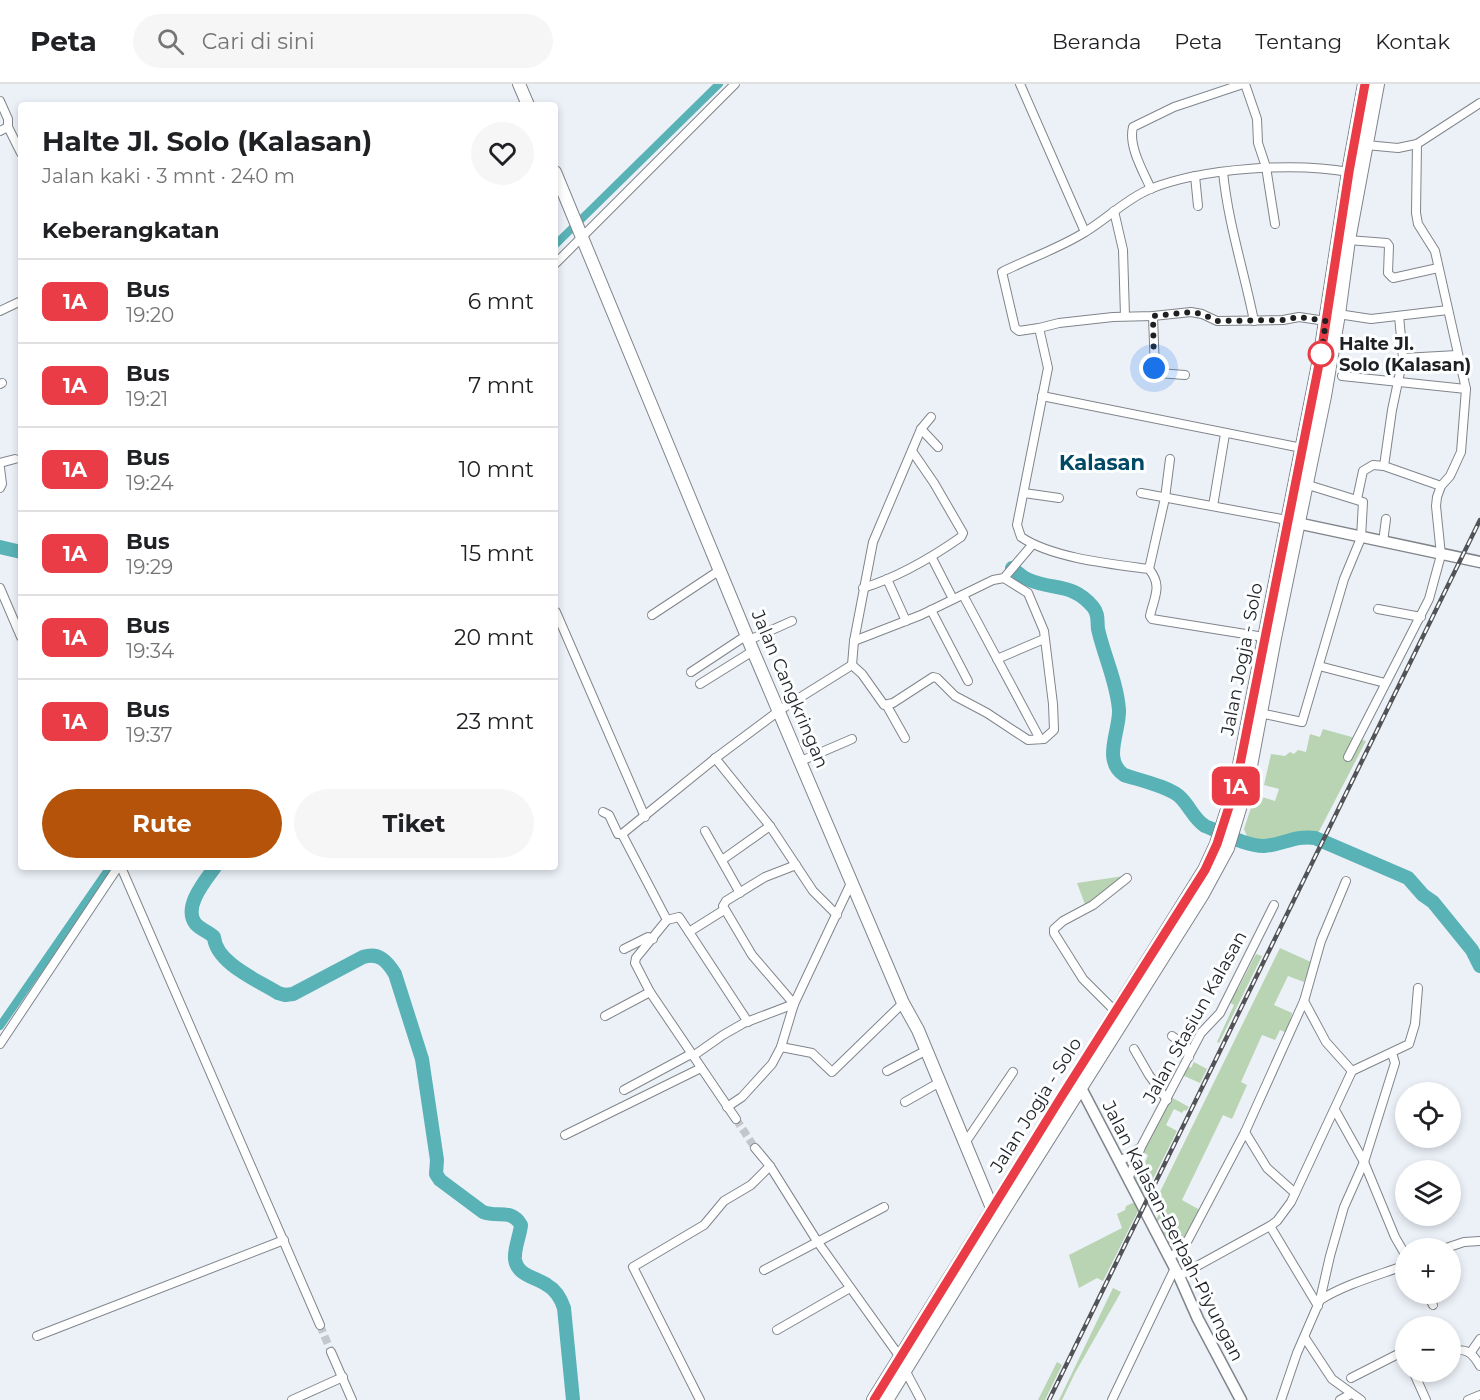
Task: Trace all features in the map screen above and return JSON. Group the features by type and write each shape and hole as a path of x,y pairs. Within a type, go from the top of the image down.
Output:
{"highway":[{"name":"Jalan Jogja - Solo","path":"1332,318 1349,172 1365,84"},
{"name":"Jalan Jogja - Solo","path":"874,1400 902,1364 1076,1084 1215,874 1222,846 1247,782 1304,454 1377,84"},
{"name":"Jalan Jogja - Solo","path":"1233,815 1236,785 1264,637 1292,522 1305,484 1304,454"},
{"name":"Jalan Jogja - Solo","path":"1076,1084 1116,1012 1222,846"},
{"name":"Jalan Jogja - Solo","path":"886,1400 902,1364"}],"main road":[{"path":"519,84 527,102"},
{"name":"Jalan Cangkringan","path":"558,179 903,1003 927,1050 965,1143 997,1211"}],"street":[{"path":"558,261 582,233 735,84"},
{"path":"1020,84 1085,232"},
{"path":"1150,189 1140,164 1132,134 1133,127 1174,107 1244,84 1257,119 1258,143 1266,167 1275,224"},
{"path":"0,101 8,119 4,129 18,149"},
{"path":"1366,145 1398,148 1417,144 1480,103"},
{"path":"1348,757 1429,599 1441,555 1436,506 1441,486 1450,476 1461,452 1466,389 1435,251 1422,232 1416,213 1417,144"},
{"path":"1349,172 1266,167 1195,176 1150,189 1085,232 1002,272 1015,328 1019,331 1059,323 1191,312 1217,321 1254,321 1299,317 1371,319 1448,310"},
{"path":"1223,172 1232,233 1243,267 1254,321"},
{"path":"1195,176 1198,206"},
{"path":"1114,211 1123,250 1125,316"},
{"path":"1348,240 1387,243 1389,245 1388,273 1393,278 1438,268"},
{"path":"0,311 18,302"},
{"path":"1153,316 1155,371 1185,375"},
{"path":"1384,466 1403,358 1399,316"},
{"path":"1039,328 1048,368 1017,530 1021,537 1032,544 1092,561 1149,569 1157,585 1150,615 1152,619 1264,637"},
{"path":"1403,358 1457,355"},
{"path":"1342,376 1466,389"},
{"path":"1042,396 1225,434 1304,454"},
{"path":"852,665 863,588 873,542 921,429 931,417"},
{"path":"921,429 939,447"},
{"path":"1213,506 1225,434"},
{"path":"863,588 932,558 961,537 963,533 912,451"},
{"path":"0,463 15,459"},
{"path":"1149,569 1165,498 1170,459"},
{"path":"1357,499 1363,471 1373,465 1384,466 1441,486"},
{"path":"0,468 2,484 0,488"},
{"path":"1260,713 1302,722 1344,579 1360,538 1364,503 1305,484"},
{"path":"1024,493 1059,498"},
{"path":"1141,493 1480,562"},
{"path":"1383,542 1386,519"},
{"path":"1004,578 1032,544"},
{"path":"932,558 953,599"},
{"path":"652,615 720,570"},
{"path":"854,641 906,621 993,580 1004,578 1024,589 1032,598 1044,639 1053,704 1054,730 1050,736 1040,740 1024,738 987,713 960,699 933,677 887,706"},
{"path":"887,579 906,621"},
{"path":"0,588 18,630"},
{"path":"963,595 1040,740"},
{"path":"1378,609 1421,617"},
{"path":"931,610 968,681"},
{"path":"558,617 645,817"},
{"path":"690,672 792,621"},
{"path":"997,659 1044,639"},
{"path":"700,684 750,642"},
{"path":"852,665 861,673 882,704 887,706 905,738"},
{"path":"622,834 715,758 780,710 852,665"},
{"path":"1319,666 1385,683"},
{"path":"801,761 852,739"},
{"path":"715,758 770,826 813,891 837,915"},
{"path":"603,812 609,815 618,834 622,834 668,920"},
{"path":"722,860 770,826"},
{"path":"705,831 740,893"},
{"path":"794,1004 752,955 724,910 724,904 765,877 796,865"},
{"path":"0,1044 117,870"},
{"path":"120,870 320,1325"},
{"path":"1116,1012 1083,979 1054,933 1054,929 1063,921 1093,905 1127,878"},
{"path":"728,1107 760,1079 781,1047 794,1004 852,881"},
{"path":"1170,1257 1188,1240 1245,1132 1304,1001 1321,941 1346,881"},
{"name":"Jalan Stasiun Kalasan","path":"1129,1177 1141,1146 1201,1033 1220,1013 1274,905"},
{"path":"689,932 724,910"},
{"path":"736,1119 650,992 635,961 668,920 679,917 748,1022"},
{"path":"1247,935 1252,945"},
{"path":"624,949 648,937 653,939"},
{"path":"1112,1400 1177,1272 1270,1226 1284,1212 1352,1071 1380,1056 1405,1047 1412,1039 1418,988"},
{"path":"605,1016 650,992"},
{"path":"1304,1001 1326,1042 1352,1071"},
{"path":"781,1047 812,1053 832,1072 903,1003"},
{"path":"624,1090 692,1055 748,1022 794,1004"},
{"path":"1172,1036 1186,1046 1189,1057"},
{"path":"1134,1049 1167,1100"},
{"path":"887,1071 927,1050"},
{"path":"1281,1400 1317,1302 1344,1207 1364,1162 1395,1063 1392,1053"},
{"path":"564,1135 701,1068"},
{"path":"965,1143 1013,1072"},
{"path":"905,1102 940,1082"},
{"name":"Jalan Kalasan-Berbah-Piyungan","path":"1076,1084 1129,1177 1170,1257 1198,1319 1241,1400"},
{"path":"1335,1110 1364,1162 1396,1238"},
{"path":"1245,1132 1267,1168 1295,1193"},
{"path":"1120,1160 1128,1157 1141,1146"},
{"path":"755,1148 770,1166 817,1241 902,1364 921,1400"},
{"path":"700,1400 633,1267 704,1225 724,1201 751,1185 770,1166"},
{"path":"764,1270 884,1207"},
{"path":"1270,1226 1317,1302"},
{"path":"37,1336 284,1240"},
{"path":"1461,1243 1480,1241"},
{"path":"1317,1302 1359,1281 1395,1269"},
{"path":"777,1330 850,1288"},
{"path":"1305,1338 1332,1378 1360,1400"},
{"path":"1471,1352 1480,1339"},
{"path":"1461,1349 1471,1352 1480,1366"},
{"path":"331,1352 352,1400"},
{"path":"1352,1378 1395,1356"},
{"path":"292,1400 343,1377"},
{"path":"1418,1382 1426,1400"},
{"path":"1340,1400 1351,1394"},
{"path":"1468,1400 1480,1395"}],"green space":[{"path":"1323,729 1366,741 1315,839 1310,841 1299,839 1249,841 1244,829 1255,795 1275,801 1279,789 1264,785 1271,754 1285,756 1290,752 1294,754 1298,750 1306,752 1310,734 1320,737"},
{"path":"1124,876 1086,907 1077,883"},
{"path":"1280,948 1311,962 1304,982 1288,976 1274,1005 1292,1013 1287,1033 1280,1030 1275,1040 1262,1035 1241,1082 1247,1085 1232,1119 1223,1115 1182,1200 1200,1210 1184,1242 1178,1239 1172,1245 1168,1245 1156,1220 1165,1203 1157,1198"},
{"path":"1256,954 1262,956 1219,1043 1217,1042 1234,1005 1227,1001 1234,988 1238,989"},
{"path":"1194,1062 1207,1069 1200,1083 1182,1075 1186,1065 1191,1068"},
{"path":"1171,1097 1189,1107 1182,1113 1174,1109 1166,1125 1177,1131 1146,1193 1140,1193 1133,1179 1135,1175 1139,1177 1148,1155 1142,1152"},
{"path":"1137,1201 1140,1207 1103,1281 1097,1278 1079,1288 1069,1255 1122,1228 1117,1214 1125,1210 1126,1206"},
{"path":"1113,1288 1121,1292 1062,1400 1059,1400"},
{"path":"1057,1362 1062,1365 1045,1400 1038,1400"}],"waterway":[{"path":"558,242 719,84"},
{"path":"0,547 18,551"},
{"path":"1012,568 1021,576 1036,583 1070,590 1085,599 1095,610 1118,700 1119,718 1113,753 1114,761 1124,775 1170,790 1181,798 1205,826 1242,842 1264,846 1301,838 1315,838 1408,878 1423,895 1433,902 1472,950 1480,966"},
{"path":"0,1026 108,870"},
{"path":"213,870 194,901 192,916 195,923 214,937 216,946 230,963 278,993 293,994 363,957 378,957 392,969 422,1059 437,1160 436,1174 440,1180 483,1212 509,1215 521,1225 515,1251 516,1265 523,1273 553,1289 564,1308 573,1400"}],"tunnel":[{"path":"736,1119 755,1148"},
{"path":"320,1325 331,1352"}],"railway":[{"path":"1049,1400 1480,520"}],"bus line":[{"name":"1A","path":"874,1400 1205,870 1217,844 1236,785 1313,395 1365,84"}],"place":[{"name":"Halte Jl. Solo (Kalasan)","path":"1321,354"}],"district":[{"name":"Kalasan","path":"1102,462"}],"route":[{"path":"1154,368 1153,316 1191,312 1217,321 1283,320 1299,317 1326,321 1321,354"}]}
